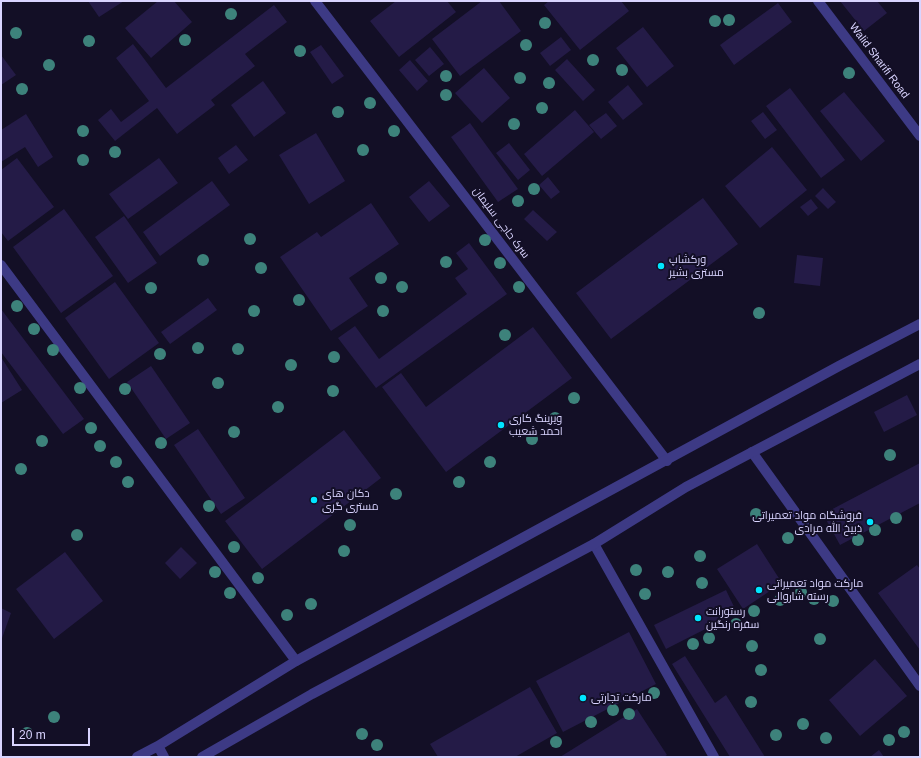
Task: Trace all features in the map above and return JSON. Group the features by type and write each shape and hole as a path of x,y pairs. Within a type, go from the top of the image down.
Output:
{"street":[{"name":"سرک حاجی سلیمان","path":"315,1 667,461"},
{"name":"Walid Sharifi Road","path":"818,1 920,136"},
{"path":"1,265 296,660"},
{"path":"137,757 158,746 296,660 667,461 839,366 920,324"},
{"path":"202,757 312,694 594,544 686,487 920,364"},
{"path":"752,452 920,686"},
{"path":"594,544 714,757"},
{"path":"158,746 164,757"}],"building":[{"path":"88,1 124,1 99,17"},
{"path":"158,1 174,1 192,22 151,58 125,28"},
{"path":"396,1 447,1 456,12 399,57 370,21"},
{"path":"482,1 499,1 521,31 460,76 432,39"},
{"path":"549,1 621,1 629,11 580,50 544,5"},
{"path":"840,1 877,1 887,13 864,31"},
{"path":"778,3 792,22 734,65 720,45"},
{"path":"274,5 287,22 245,54 255,66 211,100 215,105 177,134 157,108 115,141 98,120 111,109 121,122 149,101 116,58 133,44 166,88"},
{"path":"643,27 674,66 647,87 616,48"},
{"path":"561,37 571,50 550,66 540,53"},
{"path":"321,45 344,76 332,84 310,52"},
{"path":"430,47 444,64 429,76 415,60"},
{"path":"1,55 16,75 1,85"},
{"path":"567,59 595,90 583,101 555,70"},
{"path":"410,60 428,81 417,91 399,70"},
{"path":"484,68 510,98 482,123 455,93"},
{"path":"263,81 286,113 254,137 231,105"},
{"path":"628,85 643,104 623,120 608,102"},
{"path":"790,88 845,160 821,178 766,106"},
{"path":"844,92 885,141 861,161 820,111"},
{"path":"575,110 594,132 542,176 524,154"},
{"path":"763,112 777,130 765,139 751,121"},
{"path":"606,113 617,126 601,139 589,125"},
{"path":"26,114 53,157 38,167 25,147 1,162 1,130"},
{"path":"470,123 518,189 498,202 451,137"},
{"path":"316,133 345,181 309,204 279,155"},
{"path":"509,143 530,170 518,180 496,153"},
{"path":"236,145 248,160 229,174 218,158"},
{"path":"772,147 807,190 760,228 725,186"},
{"path":"17,158 54,207 8,241 1,232 1,170"},
{"path":"159,158 178,183 128,219 109,194"},
{"path":"548,177 560,192 551,199 539,185"},
{"path":"212,181 230,205 160,256 143,232"},
{"path":"429,181 450,206 429,222 409,197"},
{"path":"823,188 836,202 828,209 815,196"},
{"path":"703,198 738,244 611,339 576,293"},
{"path":"811,199 818,208 808,216 800,207"},
{"path":"371,203 399,244 349,278 368,306 331,331 280,257 317,232 321,237"},
{"path":"64,209 113,276 61,313 13,247"},
{"path":"533,210 557,232 547,241 524,219"},
{"path":"124,216 157,263 128,283 95,237"},
{"path":"469,243 507,294 376,388 338,338 355,326 379,359 467,294 455,278 468,269 456,253"},
{"path":"797,255 823,258 820,286 794,283"},
{"path":"115,282 159,343 109,379 65,318"},
{"path":"208,298 217,310 170,344 161,332"},
{"path":"1,309 84,419 63,434 1,352"},
{"path":"533,327 572,378 446,472 382,387 401,373 426,407"},
{"path":"1,357 22,390 1,403"},
{"path":"151,366 190,423 166,439 127,382"},
{"path":"907,395 917,415 884,432 874,412"},
{"path":"198,429 245,498 221,514 174,445"},
{"path":"344,430 381,478 262,569 225,521"},
{"path":"920,463 920,503 840,545 823,514"},
{"path":"757,544 782,583 743,609 717,569"},
{"path":"181,547 197,563 180,579 165,563"},
{"path":"65,552 103,601 54,639 16,589"},
{"path":"917,565 920,569 920,650 878,593"},
{"path":"726,590 737,613 666,649 654,625"},
{"path":"1,608 11,613 1,641"},
{"path":"629,632 656,684 563,732 536,681"},
{"path":"685,656 715,703 726,695 765,757 730,757 672,664"},
{"path":"875,659 907,696 860,736 829,700"},
{"path":"530,687 557,733 515,757 438,757 430,744"},
{"path":"637,709 667,755 664,757 560,757"},
{"path":"879,750 884,757 870,757"}],"place":[{"name":"ورکشاپ مستری بشیر","path":"661,266"},
{"name":"ویرینگ کاری احمد شعیب","path":"501,425"},
{"name":"دکان های مستری گری","path":"314,500"},
{"name":"فروشگاه مواد تعمیراتی ذبیخ الله مرادی","path":"870,522"},
{"name":"مارکت مواد تعمیراتی رسته شاروالی","path":"759,590"},
{"name":"رستورانت سفره رنگین","path":"698,618"},
{"name":"مارکت تجارتی","path":"583,698"}]}
